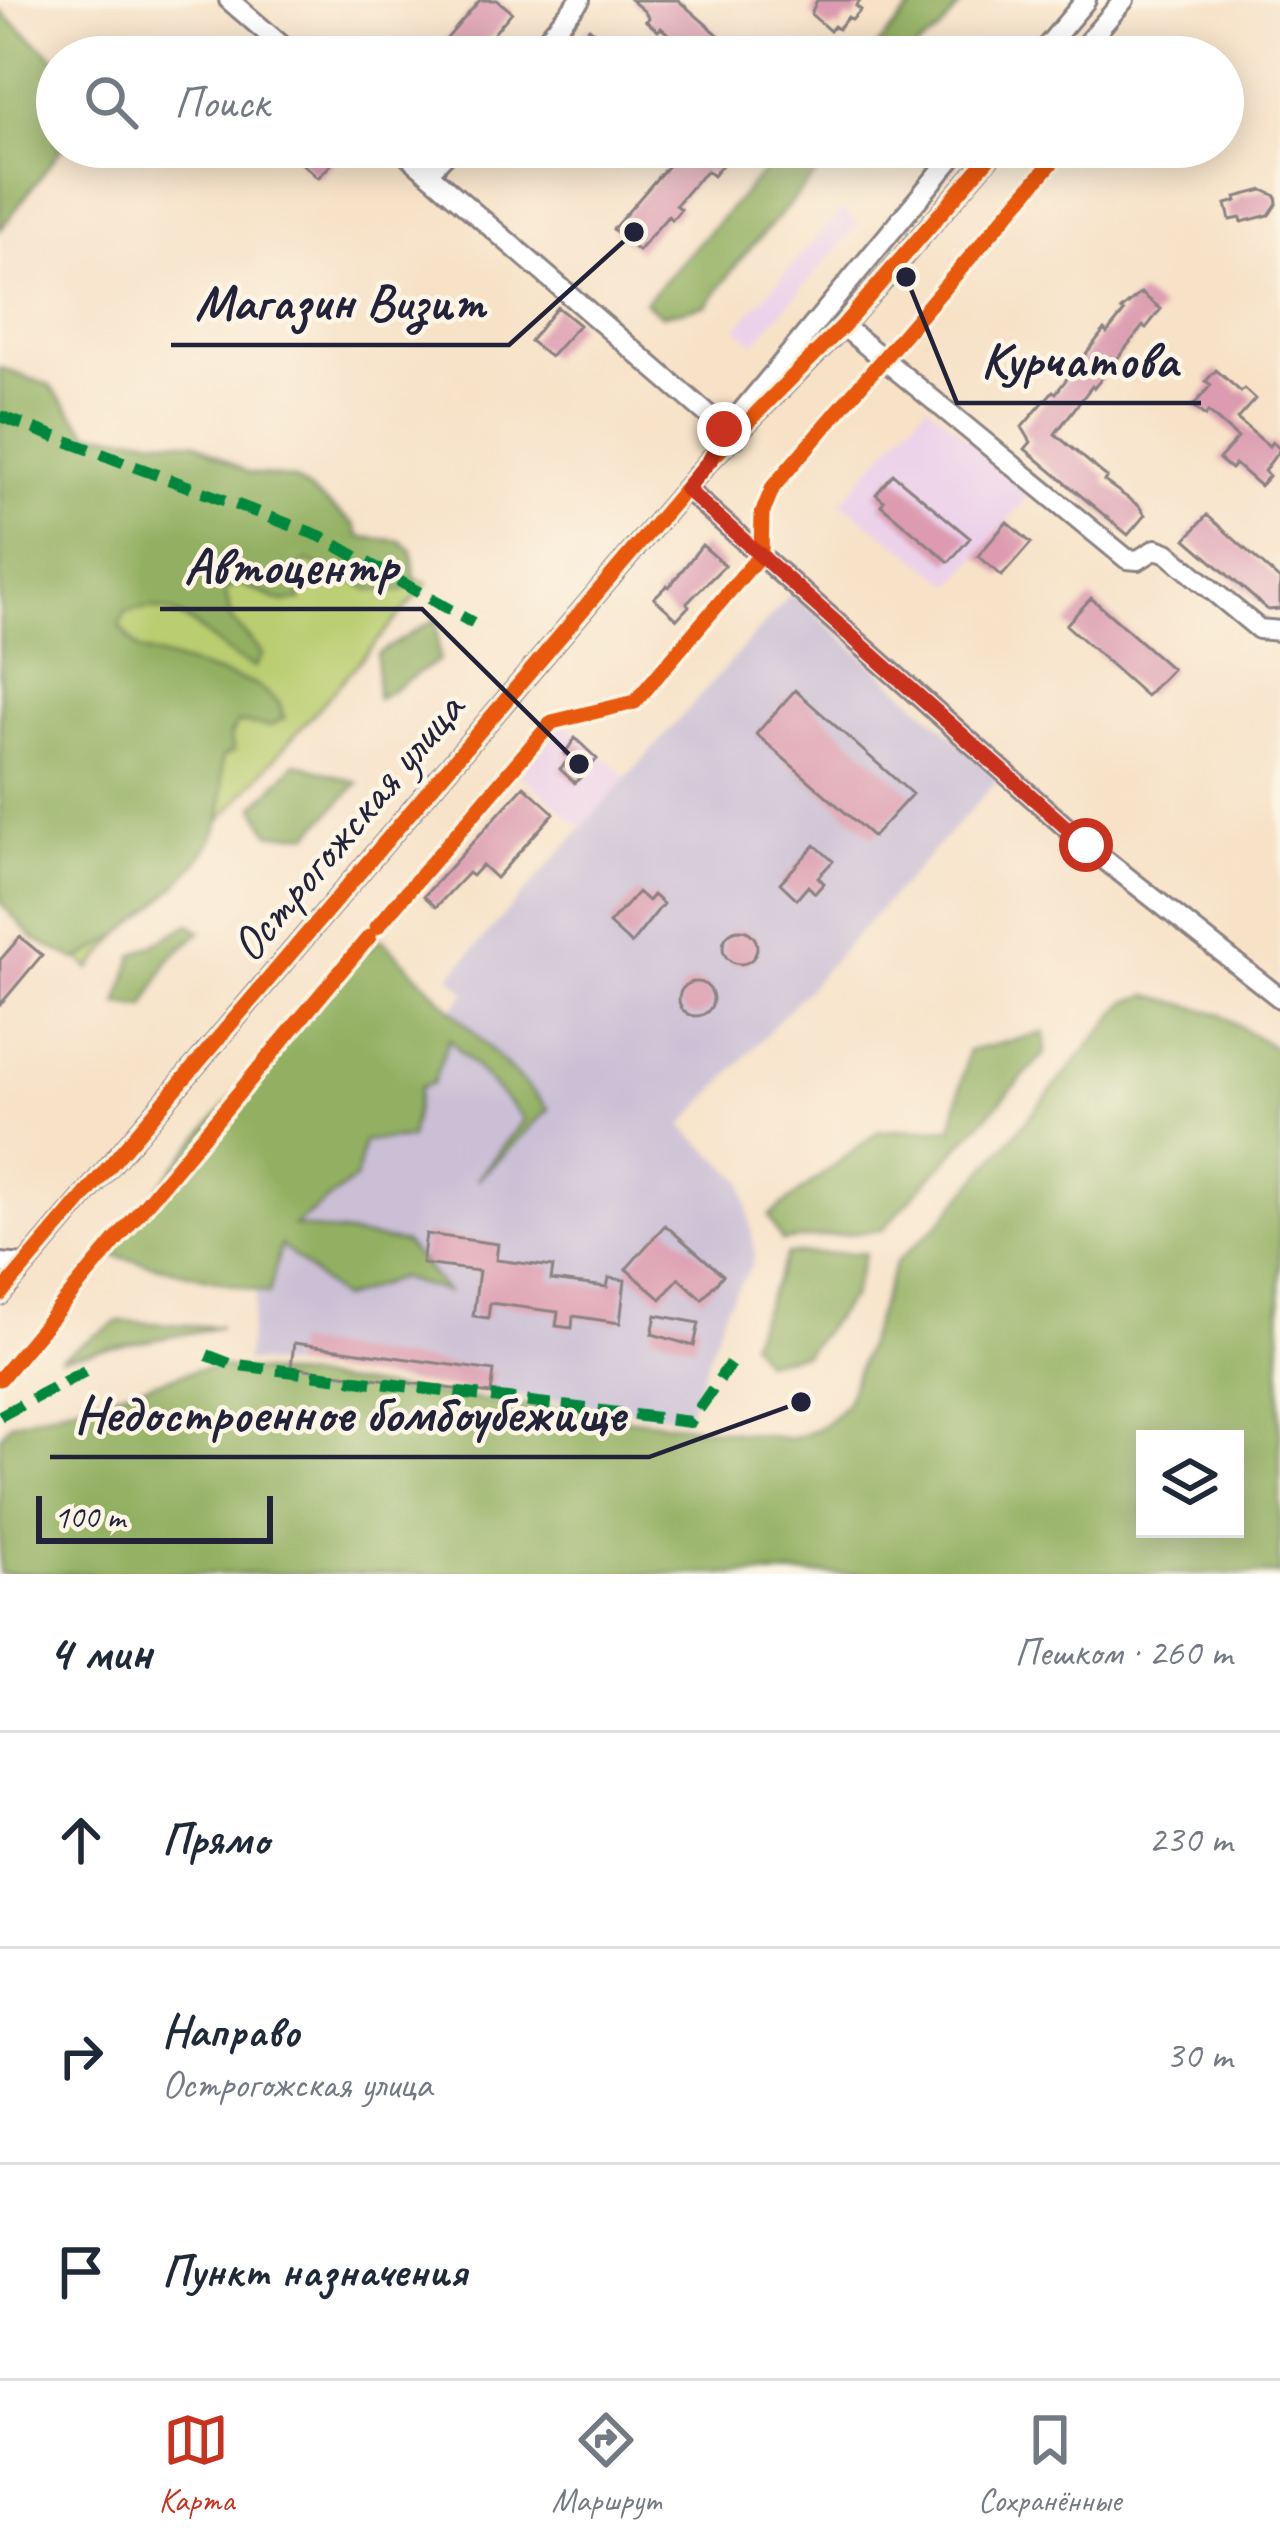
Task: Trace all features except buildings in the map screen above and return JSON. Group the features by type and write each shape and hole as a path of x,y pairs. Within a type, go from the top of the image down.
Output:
{"street":[{"path":"229,0 271,36"},
{"path":"548,36 580,0"},
{"path":"1055,36 1086,0"},
{"path":"1094,36 1124,0"},
{"path":"422,168 730,433"},
{"path":"428,173 433,168"},
{"path":"730,433 944,168"},
{"path":"730,433 843,326 980,168"},
{"path":"843,326 1126,559 1138,560 1156,548 1167,553 1259,629 1280,631"},
{"name":"Острогожская улица","path":"0,1295 730,433"},
{"path":"686,489 1086,845 1280,998"},
{"path":"0,1263 25,1265"}],"shaded area":[{"path":"842,209 859,224 754,343 737,328"},
{"path":"927,404 1032,492 953,585 841,502"},
{"path":"792,593 1000,778 682,1126 743,1181 755,1251 753,1263 726,1307 687,1418 245,1361 265,1241 466,992 450,976"},
{"path":"564,722 627,777 582,828 519,773"}],"green space":[{"path":"919,0 964,0 933,36 887,36"},
{"path":"0,11 36,42 36,168 47,168 0,230"},
{"path":"767,168 817,168 707,305 661,315 645,302"},
{"path":"0,368 49,385 89,433 195,442 248,473 294,479 354,524 360,537 401,541 412,550 415,580 402,591 371,590 308,561 294,570 301,600 283,602 238,583 225,590 231,619 263,654 255,667 182,617 148,609 126,612 119,625 139,650 255,684 279,703 284,718 270,726 237,723 230,736 234,751 222,757 221,814 202,856 141,918 77,960 34,939 0,902"},
{"path":"0,442 428,583 90,969 0,884"},
{"path":"436,619 439,660 377,699 377,654"},
{"path":"296,763 358,783 310,834 270,834 255,807"},
{"path":"190,924 201,931 168,961 145,1007 118,1005 133,956"},
{"path":"382,939 549,1109 477,1180 524,1119 449,1039 433,1083 420,1087 410,1138 364,1141 356,1178 294,1226 405,1243 446,1292 399,1278 341,1299 281,1245 269,1294 104,1253 341,966"},
{"path":"1149,995 1220,1014 1280,1052 1280,1574 0,1574 0,1436 11,1423 197,1370 222,1367 791,1439 815,1430 846,1403 896,1262 938,1225 1126,1002"},
{"path":"1045,1033 1045,1053 882,1230 782,1241 769,1216 879,1131 952,1128 968,1051"},
{"path":"865,1253 852,1296 805,1354 764,1361 750,1341 787,1254"},
{"path":"119,1321 220,1327 59,1358"}],"marked path":[{"path":"0,416 320,536 473,623"},
{"path":"207,1355 230,1364 690,1422 730,1364"},
{"path":"0,1416 87,1370"}],"cycle path":[{"path":"0,1295 710,460 843,326 980,168"},
{"path":"377,927 552,722 635,702 761,554 762,514 773,487 1047,168"},
{"path":"0,1379 369,937"}],"place":[{"name":"Магазин Визит","path":"634,232"},
{"name":"Курчатова","path":"906,277"},
{"name":"Автоцентр","path":"579,764"},
{"name":"Недостроенное бомбоубежище","path":"801,1402"}],"route":[{"path":"724,429 710,460 686,489 1086,845"}]}
